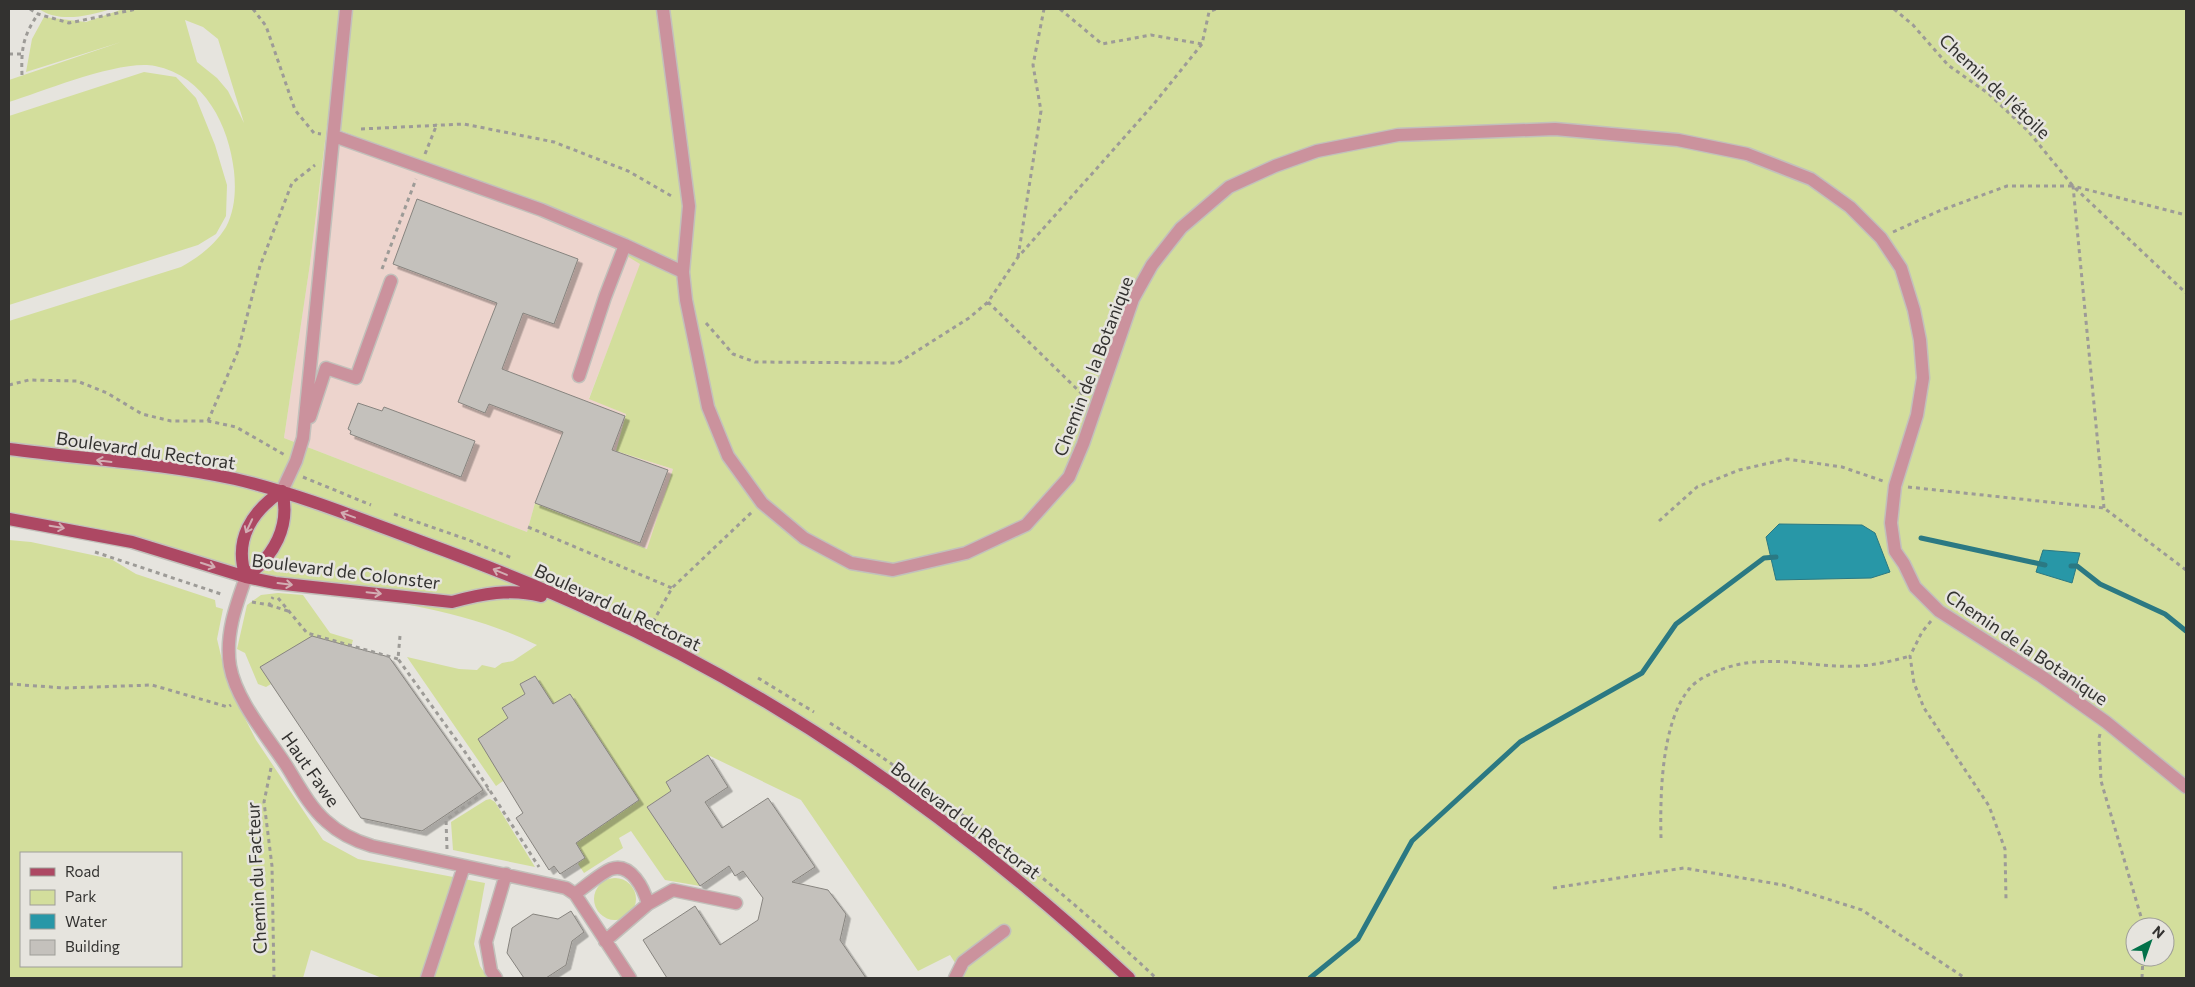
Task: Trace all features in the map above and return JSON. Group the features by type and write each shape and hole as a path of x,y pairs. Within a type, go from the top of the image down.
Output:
{"main road":[{"name":"Boulevard du Rectorat","path":"9,449 180,469 235,479 282,491 493,568 593,611 738,687 797,721 869,770 978,848 1074,928 1129,978"},
{"path":"282,491 285,512 276,545 270,555 246,577 240,558 248,528 260,507 282,491"},
{"name":"Boulevard de Colonster","path":"9,519 132,542 246,577 285,584 452,602 474,596 515,591 526,592 593,611"}],"street":[{"path":"303,438 346,9"},
{"name":"Chemin de la Botanique","path":"663,9 689,206 683,272 686,300 708,408 728,456 762,503 804,538 851,563 893,570 966,553 1026,525 1069,477 1084,444 1133,299 1152,266 1181,228 1229,186 1275,166 1317,151 1398,135 1555,129 1678,140 1747,154 1811,179 1850,207 1881,238 1901,268 1914,310 1920,340 1923,378 1917,415 1895,486 1892,523 1895,550 1915,587 1939,611 2041,676 2106,722 2186,787"},
{"path":"334,136 421,165 542,210 683,272"},
{"path":"579,376 605,297 625,245"},
{"path":"282,491 296,461 326,368 356,378 391,281"},
{"name":"Haut Fawe","path":"246,577 230,629 229,652 233,679 274,748 318,814 348,837 372,846 566,888 574,894"},
{"path":"427,978 464,866"},
{"path":"630,978 574,894 612,869 624,869 636,878 644,890 648,904"},
{"path":"496,978 491,971 486,942 506,874"},
{"path":"605,941 648,904 673,890 736,903"},
{"path":"956,978 963,962 1004,931"}],"path":[{"path":"30,9 38,14 70,23 137,9"},
{"path":"254,9 266,26 295,110 314,133 334,136"},
{"path":"1018,257 1041,111 1033,65 1044,9"},
{"path":"1060,9 1102,44 1151,35 1202,44"},
{"path":"704,320 733,354 755,362 898,363 969,318 988,302 1018,257 1153,105 1202,44 1209,12 1216,9"},
{"name":"Chemin de l'étoile","path":"1894,9 1912,25 1948,65 1989,94 2028,131 2073,186 2186,293"},
{"path":"22,75 21,54 27,30 38,14"},
{"path":"9,54 21,54"},
{"path":"391,281 380,276 437,124"},
{"path":"360,130 437,124 464,124 554,142 628,171 689,206"},
{"path":"208,421 238,351 260,266 292,183 330,154"},
{"path":"1881,238 1939,211 2007,186 2073,186 2186,214"},
{"path":"2073,186 2104,508"},
{"path":"988,302 1096,408"},
{"path":"9,385 29,380 77,381 108,393 142,414 171,422 208,421 236,427 296,461"},
{"path":"1659,521 1696,487 1739,470 1787,459 1842,467 1895,486 2104,508 2186,570"},
{"path":"653,622 672,588 762,503"},
{"path":"528,527 672,588"},
{"path":"93,551 238,599 288,611"},
{"path":"269,605 274,594 307,633 398,659 490,789 542,871 544,883"},
{"path":"1939,611 1922,632 1910,656 1914,683 1924,708 1989,806 2005,848 2006,899"},
{"path":"398,659 400,636"},
{"path":"1661,838 1660,799 1671,726 1681,700 1691,686 1718,670 1755,662 1856,666 1882,664 1910,656"},
{"path":"9,684 65,688 152,685 228,706 244,700"},
{"path":"2106,722 2099,738 2101,780 2141,917"},
{"name":"Chemin du Facteur","path":"274,748 264,802 272,866 274,978"},
{"path":"448,862 446,820 490,789"},
{"path":"1553,888 1684,868 1783,885 1862,910 1965,978"}],"shaded area":[{"path":"327,125 568,220 641,264 589,398 626,414 616,451 673,469 648,549 535,503 527,532 284,438 310,264"}],"green space":[{"path":"39,9 111,9 84,16 65,17 56,16"},
{"path":"123,9 2186,9 2186,978 965,978 950,955 918,971 801,800 708,755 666,782 671,791 647,807 700,886 665,880 631,831 619,838 623,848 584,873 578,864 584,856 571,846 636,796 570,694 553,704 535,676 520,684 525,694 502,708 512,725 503,781 496,786 407,657 459,669 477,670 482,665 495,668 502,663 513,661 537,645 483,623 427,608 235,571 9,519 9,321 181,267 206,250 222,233 231,214 235,193 235,178 231,154 227,137 220,121 201,92 188,80 173,72 155,66 123,67 82,77 9,102 9,80 121,42 26,72 32,39 44,17 86,22","holes":["185,20 203,27 218,39 244,123 228,91 217,78 197,62","327,125 568,220 640,264 589,399 626,414 616,451 673,469 647,549 535,503 527,532 284,438 310,264"]},
{"path":"144,72 176,77 196,98 215,145 227,185 226,216 216,234 198,245 9,305 9,116"},
{"path":"9,540 31,542 111,559 136,574 215,600 216,607 223,609 217,639 228,685 256,740 323,840 358,859 485,883 474,944 480,966 488,978 382,978 311,950 303,978 9,978"},
{"path":"278,593 303,595 330,633 353,640 351,647 260,667 271,684 266,687 258,684 245,653 237,649 247,605 261,595"},
{"path":"490,799 495,802 535,867 453,850 451,822"},
{"path":"615,878 630,884 636,899 630,914 615,920 600,914 594,899 600,884"}],"water":[{"path":"1779,524 1862,525 1875,533 1890,572 1871,578 1776,580 1766,537"},
{"path":"2043,550 2080,553 2072,583 2036,572"}],"building":[{"path":"417,199 578,259 554,324 523,313 502,369 625,416 612,450 668,470 640,543 535,503 563,432 489,404 485,413 458,402 497,303 393,264"},
{"path":"358,403 382,411 384,407 475,441 461,477 350,434 351,431 348,429"},
{"path":"312,636 389,657 483,790 422,831 361,818 260,667"},
{"path":"535,676 553,704 570,694 639,800 576,843 585,858 560,874 554,866 549,870 516,818 523,813 478,739 508,718 502,708 525,694 520,684"},
{"path":"708,755 728,787 705,802 722,828 768,798 815,867 792,882 828,890 846,914 840,940 866,978 667,978 643,940 695,906 720,945 758,920 763,898 743,871 735,876 729,866 700,886 647,807 671,791 666,782"},
{"path":"571,911 584,932 572,941 566,965 546,978 524,978 507,953 512,928 533,914 558,919"}],"waterway":[{"path":"1921,538 2045,565"},
{"path":"1310,978 1358,939 1412,841 1520,742 1642,673 1676,624 1764,558 1776,557"},
{"path":"2071,566 2077,566 2100,584 2165,614 2186,631"}]}
